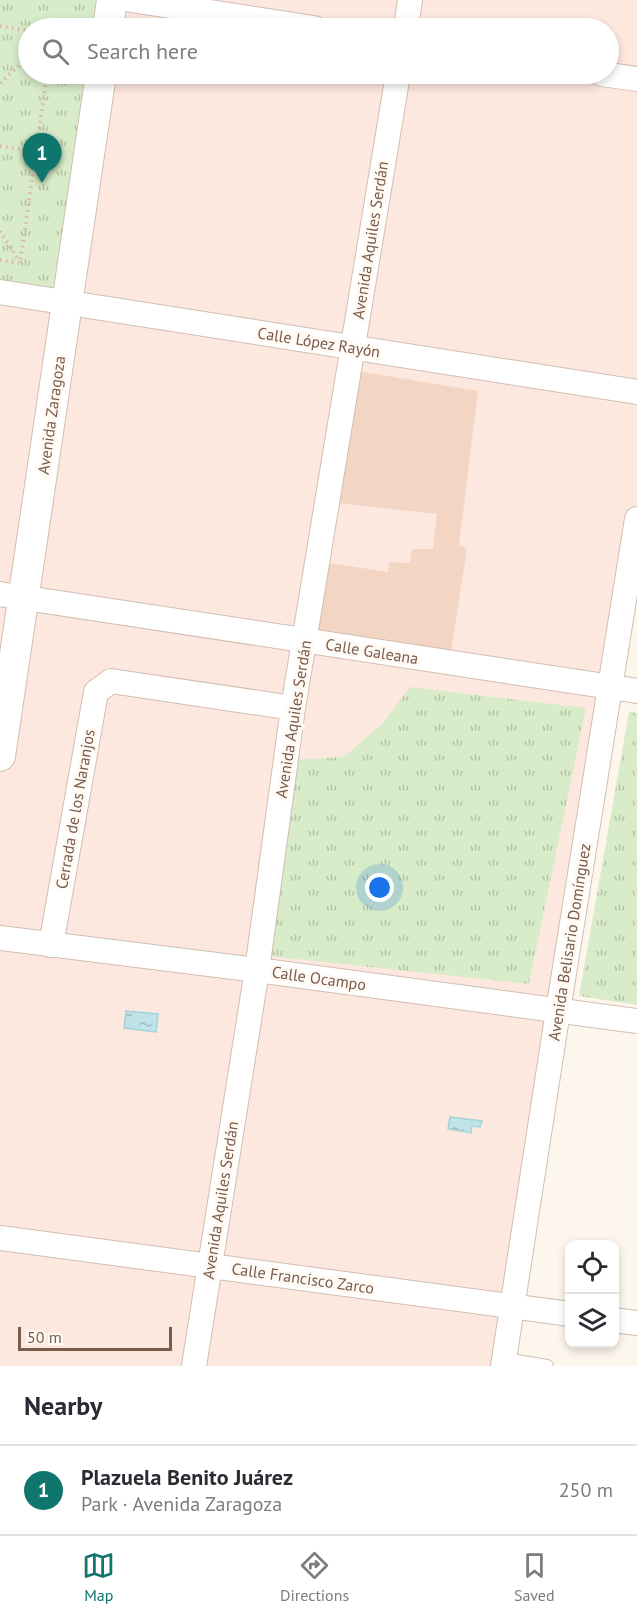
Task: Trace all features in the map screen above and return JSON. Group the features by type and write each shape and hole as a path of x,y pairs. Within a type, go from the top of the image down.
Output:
{"street":[{"path":"109,18 112,0"},
{"path":"131,0 249,18"},
{"path":"407,18 410,0"},
{"path":"619,76 637,79"},
{"name":"Avenida Zaragoza","path":"0,756 12,596 68,302 100,84"},
{"name":"Avenida Aquiles Serdán","path":"194,1366 257,970 293,708 396,84"},
{"name":"Calle López Rayón","path":"0,291 637,392"},
{"name":"Avenida Belisario Domínguez","path":"503,1362 637,519"},
{"name":"Calle Galeana","path":"12,596 637,691"},
{"name":"Cerrada de los Naranjos","path":"51,945 96,692 111,681 293,708"},
{"name":"Calle Ocampo","path":"0,938 637,1021"},
{"name":"Calle Francisco Zarco","path":"0,1238 565,1313"},
{"path":"619,1321 637,1323"}],"lane":[{"path":"503,1362 547,1366"}],"path":[{"path":"0,27 18,30"},
{"path":"0,83 18,66"},
{"path":"20,263 46,84"},
{"path":"0,146 36,151"},
{"path":"0,231 20,263"},
{"path":"0,260 20,263"}],"shaded area":[{"path":"0,0 637,0 637,557 511,1366 0,1366"}],"green space":[{"path":"0,0 110,0 107,18 18,18 18,84 99,84 66,304 0,293"},
{"path":"410,687 586,708 529,984 259,955 289,760 344,757 384,722"},
{"path":"629,712 637,713 637,1005 579,996"}],"water":[{"path":"126,1011 158,1014 156,1032 124,1028"},
{"path":"450,1117 482,1121 480,1127 472,1126 471,1133 448,1129"}],"building":[{"path":"351,370 478,391 459,545 467,548 451,652 315,631 330,563 388,572 389,562 410,563 412,549 433,549 437,514 338,503"}],"place":[{"name":"Plazuela Benito Juárez","path":"42,183"}]}
